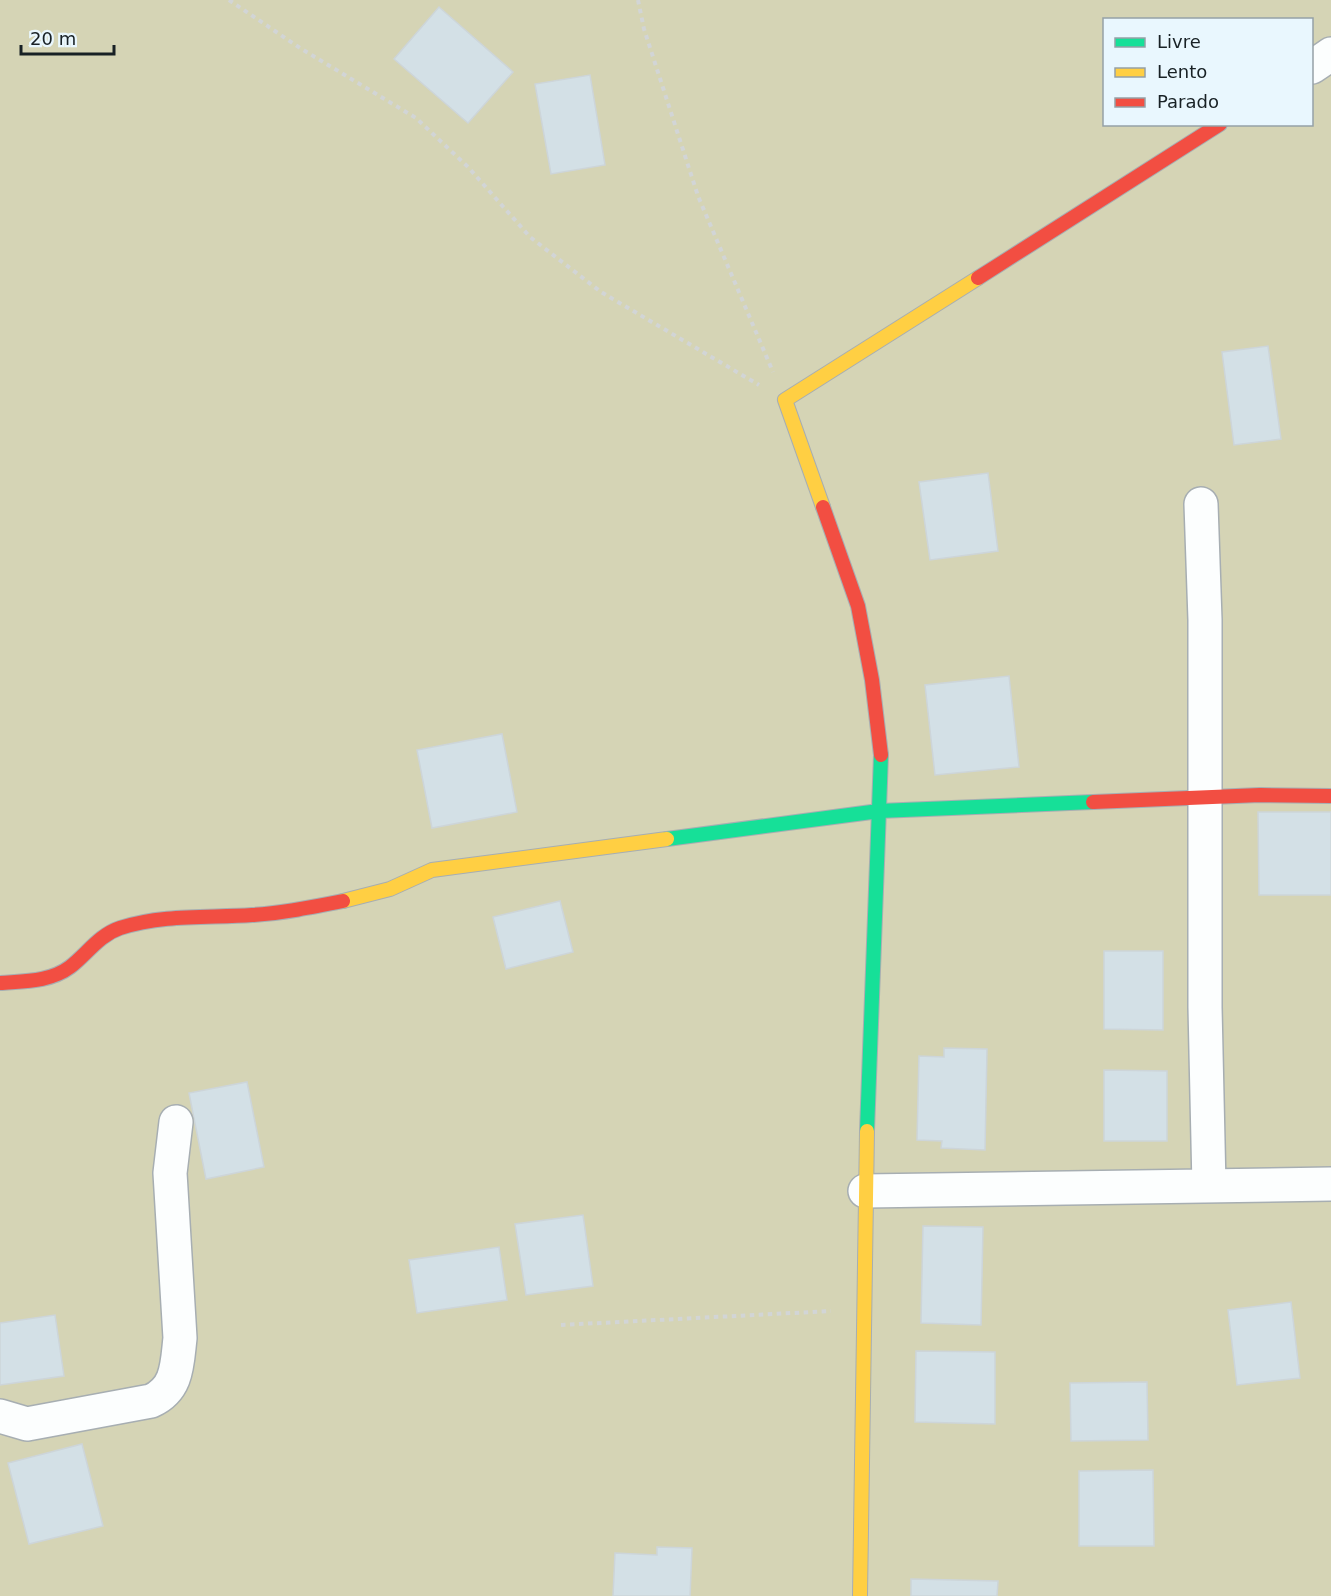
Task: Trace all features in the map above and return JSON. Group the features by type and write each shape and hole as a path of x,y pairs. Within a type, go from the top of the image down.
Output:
{"street":[{"path":"1313,66 1331,54"},
{"path":"860,1596 865,1191 881,753 872,680 858,606 785,400 1217,126"},
{"path":"1200,504 1206,620 1205,1007 1209,1186"},
{"path":"0,983 53,977 64,971 105,936 116,929 131,925 206,916 270,914 340,902 392,889 415,881 432,870 879,812 1260,795 1331,796"},
{"path":"0,1416 27,1424 151,1401 163,1396 170,1386 177,1364 180,1338 170,1173 176,1122"},
{"path":"865,1191 1331,1184"}],"path":[{"path":"229,0 300,48 416,118 468,168 530,237 601,292 785,400"},
{"path":"638,0 644,29 698,196 785,400"},
{"path":"561,1325 865,1310"}],"green space":[{"path":"0,0 1331,0 1331,1596 0,1596"}],"building":[{"path":"439,7 513,72 468,123 394,59"},
{"path":"590,75 605,165 551,174 535,84"},
{"path":"1268,346 1281,439 1234,445 1222,352"},
{"path":"988,473 998,551 930,560 919,482"},
{"path":"1009,676 1019,767 935,775 925,685"},
{"path":"502,734 517,812 432,828 417,750"},
{"path":"1258,812 1331,812 1331,895 1259,895"},
{"path":"560,901 573,952 506,969 493,917"},
{"path":"1104,951 1163,951 1163,1030 1104,1029"},
{"path":"944,1048 987,1049 985,1150 941,1148 942,1141 917,1140 919,1056 944,1057"},
{"path":"1104,1070 1167,1071 1167,1141 1104,1141"},
{"path":"247,1082 264,1167 206,1179 189,1093"},
{"path":"583,1215 593,1286 526,1295 515,1224"},
{"path":"923,1226 983,1227 981,1325 921,1323"},
{"path":"499,1247 507,1300 417,1313 409,1260"},
{"path":"1291,1302 1300,1378 1237,1385 1228,1310"},
{"path":"55,1315 64,1376 0,1385 0,1323"},
{"path":"916,1351 995,1352 995,1424 915,1422"},
{"path":"1147,1382 1148,1440 1071,1441 1070,1383"},
{"path":"82,1444 103,1526 29,1544 8,1463"},
{"path":"1153,1470 1154,1546 1079,1546 1079,1471"},
{"path":"657,1547 692,1548 690,1596 613,1596 615,1553 657,1555"},
{"path":"911,1579 998,1581 997,1596 911,1596"}],"traffic: fast":[{"path":"867,1131 881,755"},
{"path":"667,839 879,811 1093,802"}],"traffic: slow":[{"path":"823,507 785,400 978,278"},
{"path":"343,901 390,889 432,870 667,839"},
{"path":"860,1596 867,1131"}],"traffic: jam":[{"path":"978,278 1217,126"},
{"path":"823,507 858,606 872,680 881,755"},
{"path":"1093,802 1260,795 1331,796"},
{"path":"0,983 54,976 70,967 106,935 136,924 186,917 264,914 343,901"}]}
